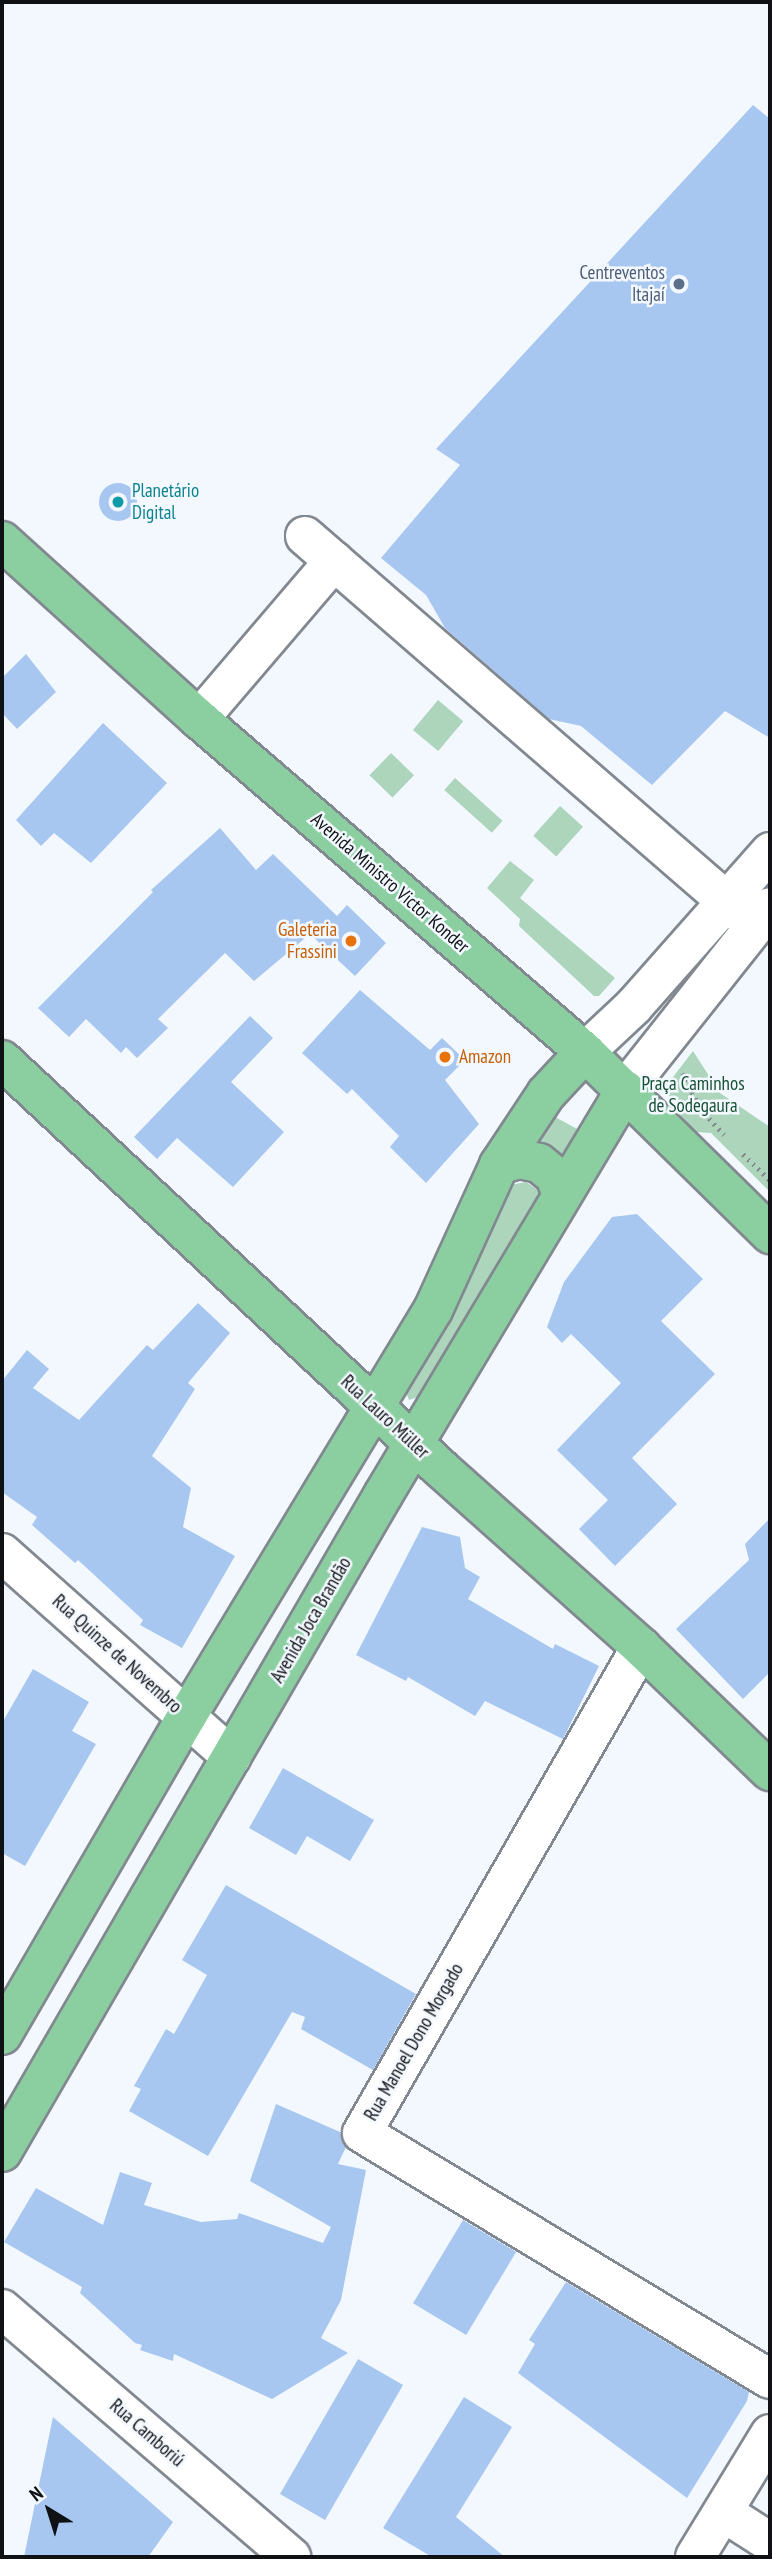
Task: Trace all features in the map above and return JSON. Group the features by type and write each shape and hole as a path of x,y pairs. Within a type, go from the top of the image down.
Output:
{"main road":[{"name":"Avenida Ministro Victor Konder","path":"2,541 199,719 585,1052 770,1234"},
{"path":"2,2035 187,1716 433,1310 499,1165 547,1094 585,1052"},
{"name":"Rua Lauro Müller","path":"2,1060 414,1444 641,1647 770,1771"},
{"name":"Avenida Joca Brandão","path":"2,2152 414,1444 625,1090"},
{"path":"499,1165 519,1158 539,1163 555,1176 562,1195"}],"street":[{"path":"305,536 750,911"},
{"path":"199,719 334,561"},
{"path":"625,1090 750,911 770,852"},
{"path":"585,1052 633,1007 750,911"},
{"name":"Rua Quinze de Novembro","path":"2,1553 232,1757"},
{"name":"Rua Manoel Dono Morgado","path":"641,1647 362,2133 770,2379"},
{"name":"Rua Camboriú","path":"2,2309 291,2557"},
{"path":"695,2557 770,2434"},
{"path":"723,2512 770,2542"}],"path":[{"path":"666,1034 699,1108 725,1136"},
{"path":"734,1145 770,1180"}],"green space":[{"path":"438,700 463,721 438,751 413,730"},
{"path":"391,753 414,775 392,798 369,775"},
{"path":"455,778 503,821 492,833 444,790"},
{"path":"560,806 583,827 556,856 533,836"},
{"path":"510,861 534,880 520,898 615,978 599,996 594,996 519,926 520,919 487,888"},
{"name":"Praça Caminhos de Sodegaura","path":"693,1051 720,1093 770,1127 770,1192 711,1133 696,1132 669,1099 670,1081"},
{"path":"555,1117 581,1131 562,1173 528,1152"},
{"path":"526,1182 542,1193 541,1217 461,1327 418,1397 409,1400 405,1390 510,1185"}],"building":[{"name":"Centreventos Itajaí","path":"753,105 770,119 770,738 725,711 652,785 581,726 549,719 445,628 426,595 381,558 460,465 436,449"},
{"name":"Planetário Digital","path":"118,483 131,489 137,502 131,515 118,521 105,515 99,502 105,489"},
{"path":"26,654 56,692 17,729 2,713 2,678"},
{"path":"103,723 167,783 91,863 54,833 41,846 16,820"},
{"path":"220,828 256,870 273,854 337,916 347,905 386,943 355,976 310,934 254,981 225,953 158,1019 168,1028 137,1058 126,1047 121,1053 86,1019 69,1037 38,1008 153,892 151,890"},
{"path":"360,990 430,1050 442,1038 465,1060 445,1080 479,1124 426,1183 390,1147 399,1136 352,1089 347,1094 302,1053"},
{"path":"250,1016 273,1038 231,1082 284,1132 233,1187 177,1138 157,1159 134,1137"},
{"path":"637,1214 703,1279 661,1321 715,1374 632,1458 677,1504 615,1566 579,1529 608,1500 557,1450 621,1383 571,1334 562,1343 547,1327 564,1282 612,1217"},
{"path":"198,1303 230,1333 188,1383 195,1389 152,1456 191,1488 183,1527 235,1556 182,1648 140,1625 143,1620 78,1560 75,1563 32,1525 37,1517 2,1492 2,1381 27,1350 49,1369 33,1388 79,1420 147,1345 153,1350"},
{"path":"770,1518 770,1672 743,1699 676,1629 749,1560 745,1544"},
{"path":"422,1527 460,1537 465,1568 480,1577 468,1599 553,1649 555,1644 599,1666 563,1739 485,1701 475,1716 408,1677 406,1681 356,1655"},
{"path":"33,1669 89,1702 72,1731 96,1744 25,1866 2,1853 2,1723"},
{"path":"283,1768 374,1820 350,1861 307,1836 296,1855 249,1828"},
{"path":"226,1885 416,1994 373,2070 301,2029 305,2017 292,2012 208,2156 129,2111 141,2089 134,2086 166,2029 174,2034 207,1975 182,1960"},
{"path":"276,2104 340,2132 346,2147 338,2164 366,2170 341,2300 321,2338 348,2353 272,2399 174,2354 173,2361 140,2350 142,2345 135,2343 80,2293 82,2287 4,2242 36,2188 103,2225 120,2172 152,2183 144,2205 201,2222 237,2219 239,2213 323,2243 331,2227 250,2181"},
{"path":"463,2220 516,2252 466,2335 413,2303"},
{"path":"566,2282 749,2392 747,2401 687,2498 518,2373 535,2344 529,2340"},
{"path":"358,2359 403,2385 325,2520 280,2494"},
{"path":"464,2397 512,2427 456,2517 505,2557 432,2557 383,2528"},
{"path":"53,2417 173,2522 148,2557 24,2557"}],"place":[{"name":"Centreventos Itajaí","path":"679,284"},
{"name":"Planetário Digital","path":"118,502"},
{"name":"Galeteria Frassini","path":"351,941"},
{"name":"Amazon","path":"445,1057"}]}
